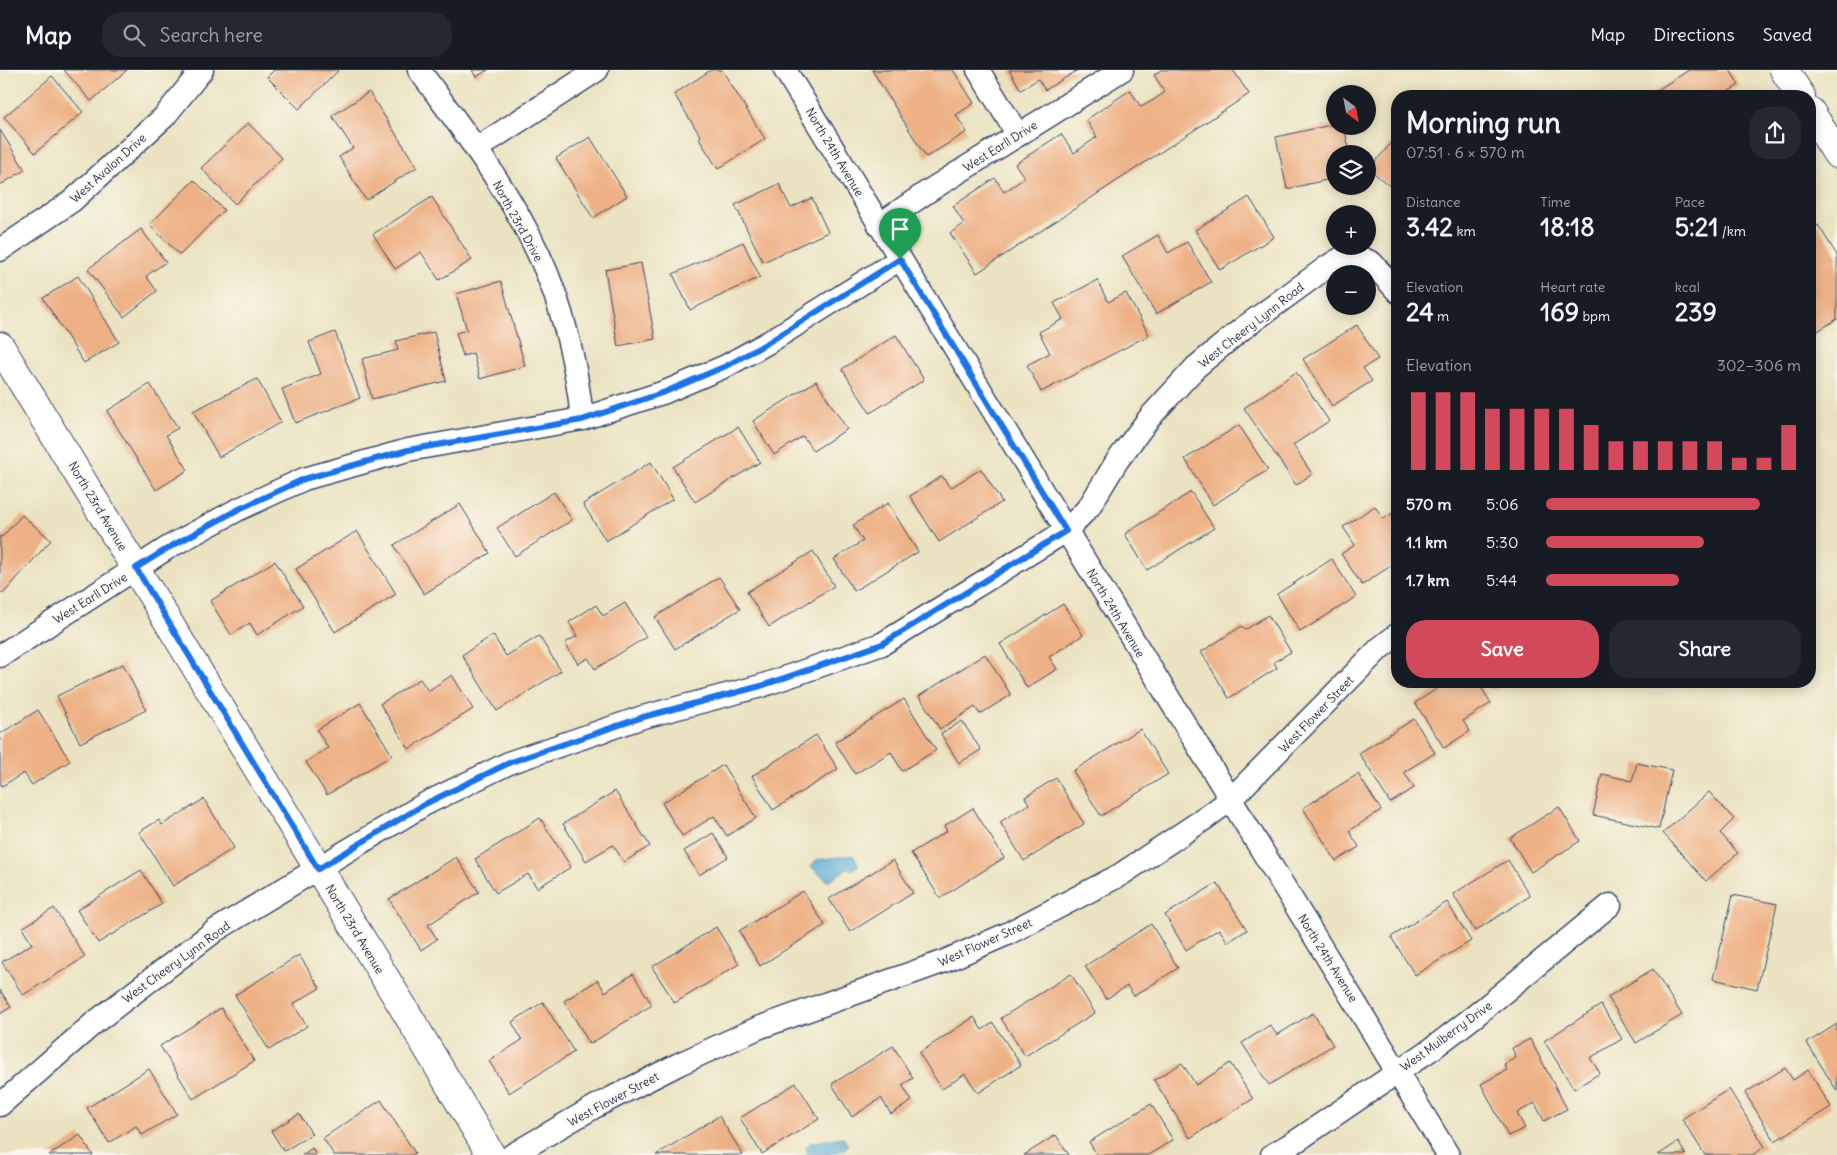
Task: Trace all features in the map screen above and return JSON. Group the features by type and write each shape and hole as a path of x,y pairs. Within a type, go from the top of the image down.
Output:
{"street":[{"name":"West Avalon Drive","path":"0,250 72,201 164,117 202,70"},
{"name":"North 23rd Drive","path":"419,70 476,149 516,212 539,255 562,319 580,388 582,420"},
{"path":"476,149 597,70"},
{"name":"North 24th Avenue","path":"785,70 1448,1155"},
{"path":"978,70 1018,135"},
{"name":"West Earll Drive","path":"879,225 927,192 1122,70"},
{"path":"1784,70 1797,90"},
{"path":"1816,121 1837,154"},
{"name":"West Cheery Lynn Road","path":"0,1105 94,1023 216,930 425,804 511,762 643,717 761,686 882,644 1066,531 1089,508 1117,461 1150,417 1196,367 1242,329 1327,267 1350,253 1372,262 1391,284"},
{"name":"West Earll Drive","path":"0,656 170,547 237,510 304,479 408,450 582,420 665,392 726,366 769,342 900,259"},
{"name":"North 23rd Avenue","path":"0,346 491,1155"},
{"name":"West Flower Street","path":"512,1155 596,1106 680,1064 750,1032 945,961 1007,934 1120,875 1231,799 1380,648 1391,639"},
{"name":"West Mulberry Drive","path":"1272,1155 1298,1140 1433,1048 1610,905"}],"water":[{"path":"853,855 859,865 852,870 849,868 828,881 811,867 816,860"},
{"path":"844,1138 848,1145 841,1151 831,1154 808,1155 806,1148 810,1143"}],"building":[{"path":"64,70 127,70 91,101"},
{"path":"274,70 339,70 299,109 267,77"},
{"path":"472,70 488,70 476,77"},
{"path":"711,70 722,70 765,139 718,169 699,139 701,137 674,94"},
{"path":"872,70 953,70 974,103 956,115 967,132 926,157"},
{"path":"1009,70 1078,70 1045,90 1038,79 1021,90"},
{"path":"1161,70 1233,70 1249,94 977,273 950,233 964,224 953,206 995,178 1004,192 1025,178 1015,164 1061,134 1074,153 1097,137 1086,120 1130,90 1141,107 1165,92 1154,75"},
{"path":"1689,70 1730,70 1739,85 1731,90 1657,90"},
{"path":"52,76 83,112 35,153 4,117"},
{"path":"369,92 417,167 366,200 339,157 353,148 332,116"},
{"path":"248,123 282,158 235,204 201,168"},
{"path":"1326,126 1326,135 1346,135 1348,145 1326,145 1326,180 1287,189 1276,137"},
{"path":"0,130 25,170 0,185"},
{"path":"590,137 627,196 593,218 556,158"},
{"path":"1391,143 1391,187 1376,175 1376,161"},
{"path":"194,180 224,210 180,255 149,225"},
{"path":"779,184 791,208 812,198 828,232 763,262 735,205"},
{"path":"432,197 472,260 439,280 421,252 395,269 373,234"},
{"path":"1249,197 1274,237 1220,270 1195,230"},
{"path":"1818,225 1837,255 1837,319 1816,332 1816,226"},
{"path":"141,229 166,262 146,276 157,291 124,317 88,269"},
{"path":"1158,235 1168,253 1187,242 1211,282 1156,314 1122,256"},
{"path":"743,242 760,277 690,310 673,274"},
{"path":"641,263 655,339 618,346 605,270"},
{"path":"78,276 119,342 84,363 43,298"},
{"path":"1097,280 1108,302 1126,293 1149,335 1041,392 1027,365 1050,353 1039,332 1063,319 1054,303"},
{"path":"501,281 525,366 480,379 473,353 463,356 456,333 467,330 456,294"},
{"path":"1357,325 1378,359 1363,368 1372,381 1332,406 1303,359"},
{"path":"335,332 360,398 295,423 282,389 321,374 309,342"},
{"path":"434,332 446,381 372,399 362,359 398,350 396,341"},
{"path":"896,335 924,380 870,413 842,369"},
{"path":"1296,372 1329,421 1293,445 1312,474 1296,485 1244,408"},
{"path":"257,379 281,422 219,457 193,411"},
{"path":"816,381 847,429 813,451 803,436 774,455 753,421"},
{"path":"150,384 178,428 166,435 188,470 156,490 107,411"},
{"path":"1239,425 1268,470 1213,505 1185,459"},
{"path":"738,427 760,462 695,502 673,467"},
{"path":"651,462 673,499 606,541 583,504"},
{"path":"981,469 1002,502 939,542 910,496 942,476 950,488"},
{"path":"554,492 572,520 515,556 497,528"},
{"path":"1191,492 1214,528 1147,570 1125,534"},
{"path":"888,503 918,552 854,591 834,559 863,541 853,525"},
{"path":"460,504 490,553 424,594 394,545"},
{"path":"1375,506 1383,519 1391,514 1391,566 1362,585 1341,554 1355,545 1343,527"},
{"path":"22,515 51,540 3,594 0,591 0,536 2,537"},
{"path":"357,531 396,594 335,632 296,569"},
{"path":"813,551 834,586 769,627 747,592"},
{"path":"1332,559 1356,597 1300,632 1277,594"},
{"path":"275,561 303,606 257,635 250,623 231,635 210,601"},
{"path":"719,577 740,609 675,649 655,617"},
{"path":"625,603 646,637 595,669 588,658 578,664 565,643 577,636 569,622 596,605 603,616"},
{"path":"1063,604 1083,635 1049,657 1057,669 1027,688 1000,644"},
{"path":"1268,615 1291,652 1274,662 1277,668 1229,698 1201,652 1242,626 1245,630"},
{"path":"493,635 506,656 539,636 561,671 497,711 462,655"},
{"path":"985,654 1011,695 980,714 975,707 940,729 919,696"},
{"path":"123,664 146,710 80,743 57,696"},
{"path":"452,675 473,709 409,749 380,704 420,679 428,691"},
{"path":"1438,688 1481,688 1491,703 1463,721 1470,731 1444,748 1415,703"},
{"path":"904,699 936,750 902,771 891,752 855,774 835,742"},
{"path":"360,703 392,755 327,795 306,762 328,748 317,730"},
{"path":"38,710 70,761 32,785 24,773 2,786 0,783 0,734"},
{"path":"1414,719 1435,753 1404,772 1414,788 1390,803 1359,753"},
{"path":"962,721 981,750 959,763 941,734"},
{"path":"1140,729 1168,774 1101,816 1073,771"},
{"path":"816,735 838,769 773,810 752,776"},
{"path":"1637,763 1672,770 1659,829 1593,815 1602,774 1632,781"},
{"path":"723,765 756,818 727,836 714,816 682,836 662,803"},
{"path":"1358,774 1381,810 1349,831 1359,847 1336,861 1303,808"},
{"path":"1056,778 1084,824 1024,861 1000,822 1029,804 1025,797"},
{"path":"615,791 650,846 624,862 613,845 586,861 563,824"},
{"path":"1709,792 1734,819 1720,833 1738,853 1706,881 1663,833"},
{"path":"204,799 234,848 173,886 139,832 159,820 162,825"},
{"path":"1559,807 1580,841 1531,872 1510,838"},
{"path":"973,808 1004,858 940,898 911,853 947,831 944,826"},
{"path":"540,818 571,867 537,888 528,874 496,893 475,859"},
{"path":"713,833 728,857 699,875 684,851"},
{"path":"456,857 479,892 428,925 437,939 421,950 389,899"},
{"path":"893,860 913,893 850,932 829,899"},
{"path":"1508,860 1530,896 1475,931 1453,894"},
{"path":"141,870 162,904 98,943 77,910"},
{"path":"1217,883 1247,930 1228,942 1219,929 1186,950 1165,915"},
{"path":"803,891 825,925 760,966 739,931"},
{"path":"1733,895 1777,904 1757,989 1713,979"},
{"path":"1447,902 1471,941 1415,975 1391,937"},
{"path":"54,908 85,957 23,995 2,962 32,944 22,928"},
{"path":"1151,924 1178,968 1134,996 1127,986 1106,999 1085,966"},
{"path":"716,927 739,964 675,1003 652,967"},
{"path":"299,955 320,988 293,1004 307,1026 269,1050 235,995"},
{"path":"1653,969 1682,1015 1636,1043 1608,997"},
{"path":"633,974 652,1005 590,1044 564,1001 598,980 605,992"},
{"path":"1071,974 1095,1013 1025,1056 1001,1018"},
{"path":"0,990 11,1007 0,1014"},
{"path":"543,1002 574,1052 509,1093 489,1061 522,1040 512,1022"},
{"path":"1601,1005 1622,1039 1590,1058 1600,1073 1574,1089 1544,1041"},
{"path":"221,1008 254,1061 193,1099 160,1046"},
{"path":"1313,1013 1333,1045 1269,1085 1242,1043 1270,1025 1277,1035"},
{"path":"974,1017 982,1030 993,1023 1021,1065 978,1093 965,1074 942,1089 919,1053"},
{"path":"1837,1024 1837,1091 1807,1043"},
{"path":"1530,1039 1567,1109 1544,1121 1535,1103 1517,1113 1525,1128 1508,1136 1481,1084 1507,1070 1504,1064 1516,1058 1512,1048"},
{"path":"893,1046 913,1078 902,1085 912,1101 891,1114 881,1098 852,1117 832,1084"},
{"path":"1182,1063 1196,1085 1230,1063 1253,1099 1190,1138 1154,1080"},
{"path":"1785,1068 1793,1080 1808,1070 1831,1107 1775,1141 1745,1093"},
{"path":"149,1069 177,1114 142,1135 136,1126 109,1143 87,1108"},
{"path":"796,1083 819,1119 762,1154 740,1118"},
{"path":"1729,1089 1765,1147 1752,1155 1705,1155 1682,1119"},
{"path":"381,1100 415,1153 412,1155 334,1155 323,1138"},
{"path":"1151,1104 1173,1140 1148,1155 1097,1155 1089,1142"},
{"path":"299,1114 312,1134 284,1151 271,1131"},
{"path":"719,1116 743,1155 656,1155"},
{"path":"80,1135 93,1155 49,1155"},
{"path":"1056,1135 1069,1155 1024,1155"},
{"path":"1678,1142 1686,1155 1658,1155"},
{"path":"312,1148 316,1155 302,1155"}],"route":[{"path":"900,259 1066,531 882,644 761,686 643,717 511,762 425,804 318,869 136,568 237,510 304,479 408,450 582,420 665,392 726,366 769,342 900,259"}]}
